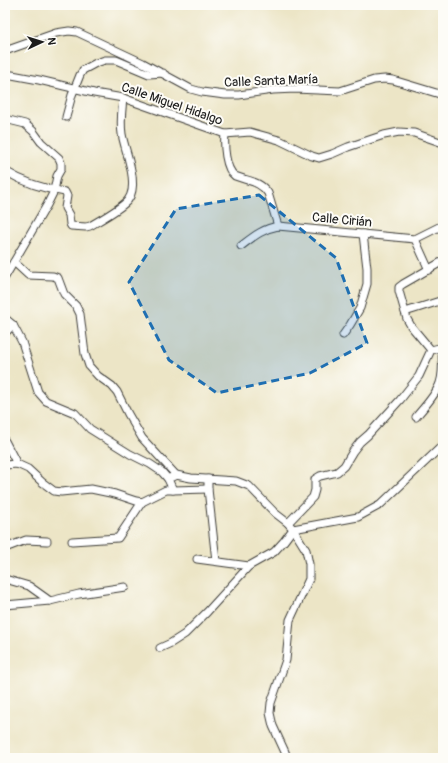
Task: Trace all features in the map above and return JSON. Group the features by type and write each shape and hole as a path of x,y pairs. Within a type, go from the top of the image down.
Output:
{"street":[{"path":"5,51 56,33 69,31 77,32 117,50 163,74"},
{"name":"Calle Santa María","path":"66,117 72,95 83,70 105,60 116,60 149,74 163,74 191,89 225,95 295,89 340,91 374,80 385,79 443,95"},
{"name":"Calle Miguel Hidalgo","path":"5,75 39,80 123,98 225,134 250,132 279,140 319,158 384,135 399,132 414,133 443,143"},
{"path":"5,171 28,183 54,191 65,192 65,208 69,214 71,226 90,226 124,204 132,194 133,178 122,135 120,118 123,98"},
{"path":"5,119 25,124 33,130 41,142 59,158 61,163 61,169 57,176 54,191 5,277"},
{"path":"225,134 224,143 226,159 232,172 236,176 265,188 268,193 278,226"},
{"path":"429,270 415,239 443,225"},
{"name":"Calle Cirián","path":"241,246 261,232 278,226 415,239"},
{"path":"343,335 360,308 367,284 367,268 363,234"},
{"path":"431,350 411,326 405,312 399,287 443,261"},
{"path":"14,262 28,275 53,276 58,278 64,294 76,306 80,314 85,354 89,366 98,376 112,386 117,392 142,438 176,474 191,478 236,481 249,486 290,526 306,550 310,579 290,620 286,660 271,703 270,713 273,726 287,758"},
{"path":"405,312 443,300"},
{"path":"5,319 13,325 24,348 38,392 46,401 75,413 90,429 162,472 173,490"},
{"path":"5,334 13,325"},
{"path":"416,418 437,391 441,382 443,347 431,350"},
{"path":"160,648 185,634 249,566 274,552 284,541 290,526 313,497 315,490 315,479 320,476 337,472 344,466 353,450 400,400 419,376 431,350"},
{"path":"5,440 17,464"},
{"path":"290,526 358,517 380,505 443,445"},
{"path":"5,465 17,464 28,469 54,491 61,492 91,489 116,494 136,502 142,502 166,490 208,489"},
{"path":"168,480 176,474"},
{"path":"208,479 216,561"},
{"path":"72,541 118,538 142,502"},
{"path":"5,548 26,540 47,541"},
{"path":"197,559 249,566"},
{"path":"5,579 29,586 50,601"},
{"path":"5,605 50,601 78,594 125,587"}],"highlighted area":[{"path":"259,195 336,258 367,343 310,373 217,393 169,360 129,282 176,209"}]}
